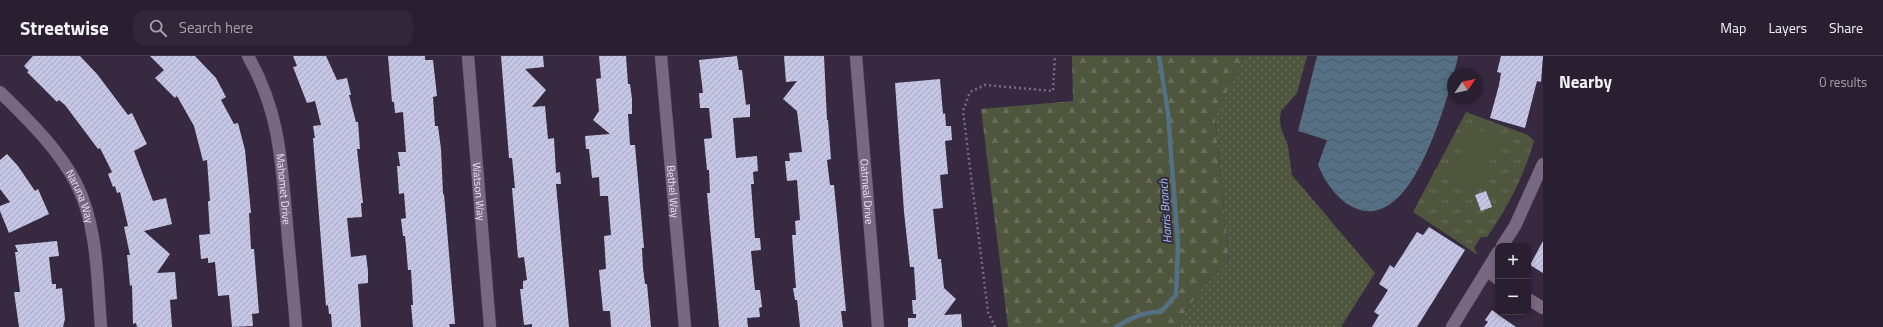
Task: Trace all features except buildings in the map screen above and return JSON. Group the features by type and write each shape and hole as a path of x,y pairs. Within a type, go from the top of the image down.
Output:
{"street":[{"name":"Mahomet Drive","path":"248,56 261,78 270,103 277,132 282,161 296,327"},
{"name":"Watson Way","path":"468,56 490,327"},
{"name":"Bethel Way","path":"661,56 684,327"},
{"name":"Oatmeal Drive","path":"856,56 878,327"},
{"name":"Naruna Way","path":"0,92 44,136 63,161 77,184 87,214 93,243 101,327"},
{"path":"1504,243 1515,226 1543,164"},
{"path":"1452,327 1495,257"},
{"path":"1487,270 1495,277"},
{"path":"1531,302 1543,308"}],"path":[{"path":"995,327 988,312 963,111 970,92 985,85 1053,91 1055,56"}],"green space":[{"path":"1072,56 1244,56 1215,117 1229,261 1202,287 1176,327 1008,327 981,109 1073,101"},
{"path":"1244,56 1307,56 1297,93 1281,111 1281,128 1288,146 1292,175 1375,273 1341,327 1176,327 1202,287 1229,261 1215,116"},
{"path":"1466,112 1528,135 1534,141 1520,179 1502,214 1487,237 1481,237 1474,248 1478,255 1413,212"},
{"path":"1470,127 1498,138 1478,186 1451,175"}],"water":[{"path":"1317,56 1458,56 1455,68 1447,68 1447,97 1431,142 1420,166 1407,187 1392,203 1375,211 1355,208 1343,201 1338,196 1324,178 1318,165 1327,140 1298,131"}],"waterway":[{"name":"Harris Branch","path":"1116,327 1137,316 1161,312 1176,295 1178,245 1168,113 1159,56"}]}
